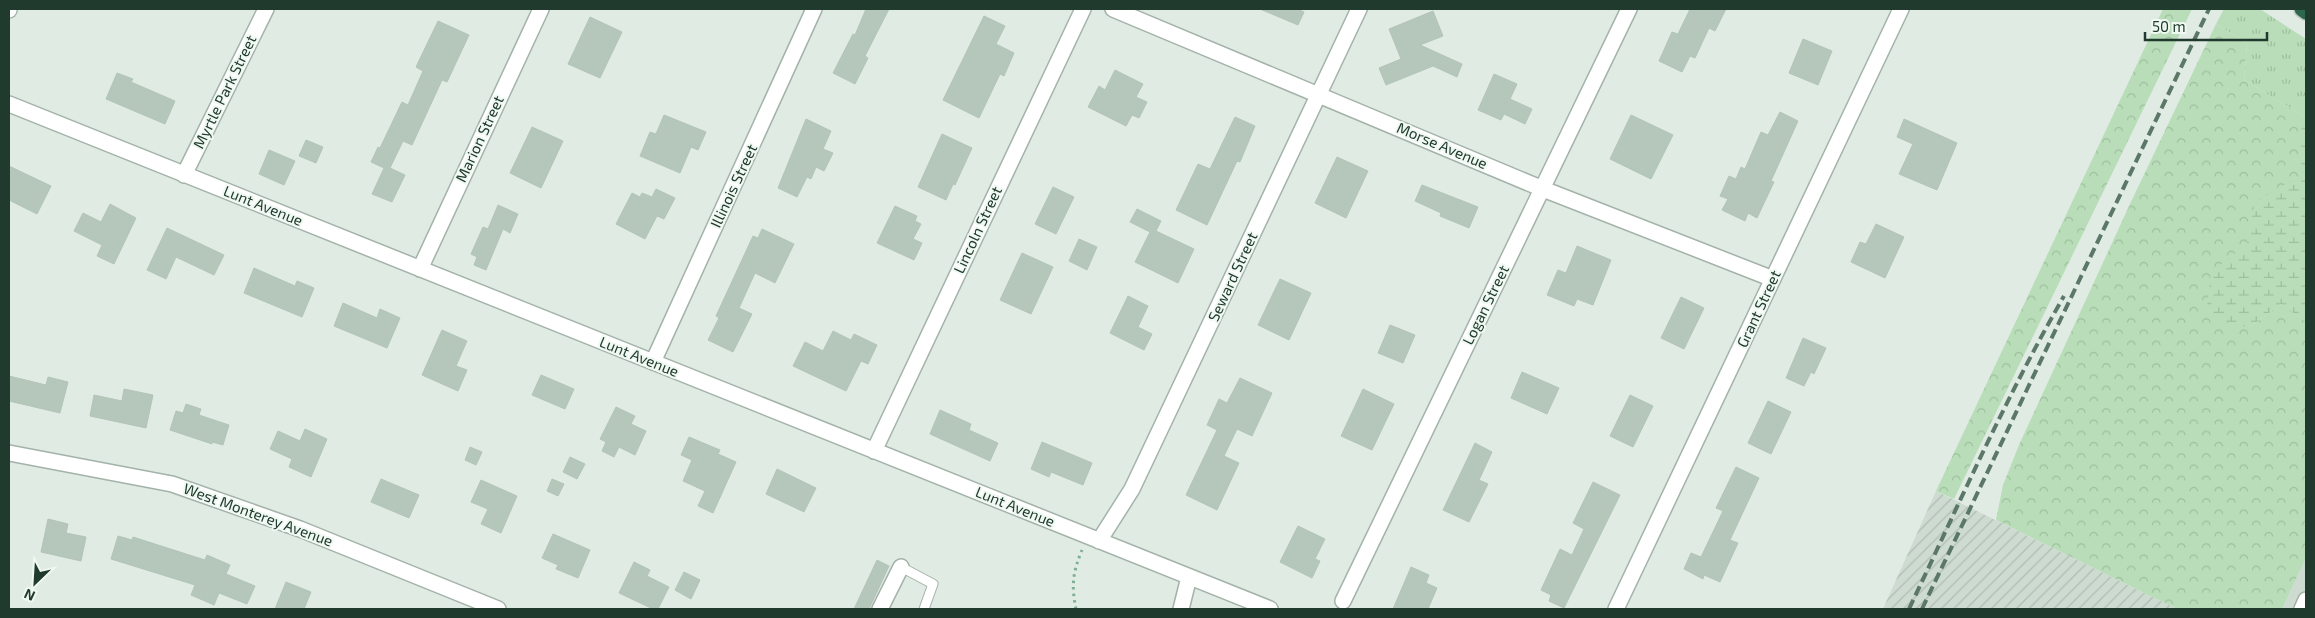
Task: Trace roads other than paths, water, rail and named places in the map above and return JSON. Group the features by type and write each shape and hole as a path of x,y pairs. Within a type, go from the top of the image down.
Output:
{"highway":[{"path":"2302,9 2306,12"}],"street":[{"name":"Myrtle Park Street","path":"184,175 266,9"},
{"name":"Marion Street","path":"420,269 541,9"},
{"name":"Illinois Street","path":"653,362 814,9"},
{"name":"Lincoln Street","path":"874,451 1083,9"},
{"name":"Morse Avenue","path":"1113,9 1543,189 1773,279"},
{"name":"Seward Street","path":"1100,541 1132,489 1359,9"},
{"name":"Logan Street","path":"1343,601 1629,9"},
{"name":"Grant Street","path":"1616,609 1901,9"},
{"name":"Lunt Avenue","path":"9,104 1270,609"},
{"name":"West Monterey Avenue","path":"9,453 172,484 300,529 498,609"},
{"path":"880,609 901,568"},
{"path":"1181,609 1190,577"},
{"path":"2302,609 2306,600"}],"lane":[{"path":"901,568 933,584 933,589 924,609"}],"railway":[{"path":"1922,609 2209,9"},
{"path":"1909,609 2022,373 2064,296"}]}
